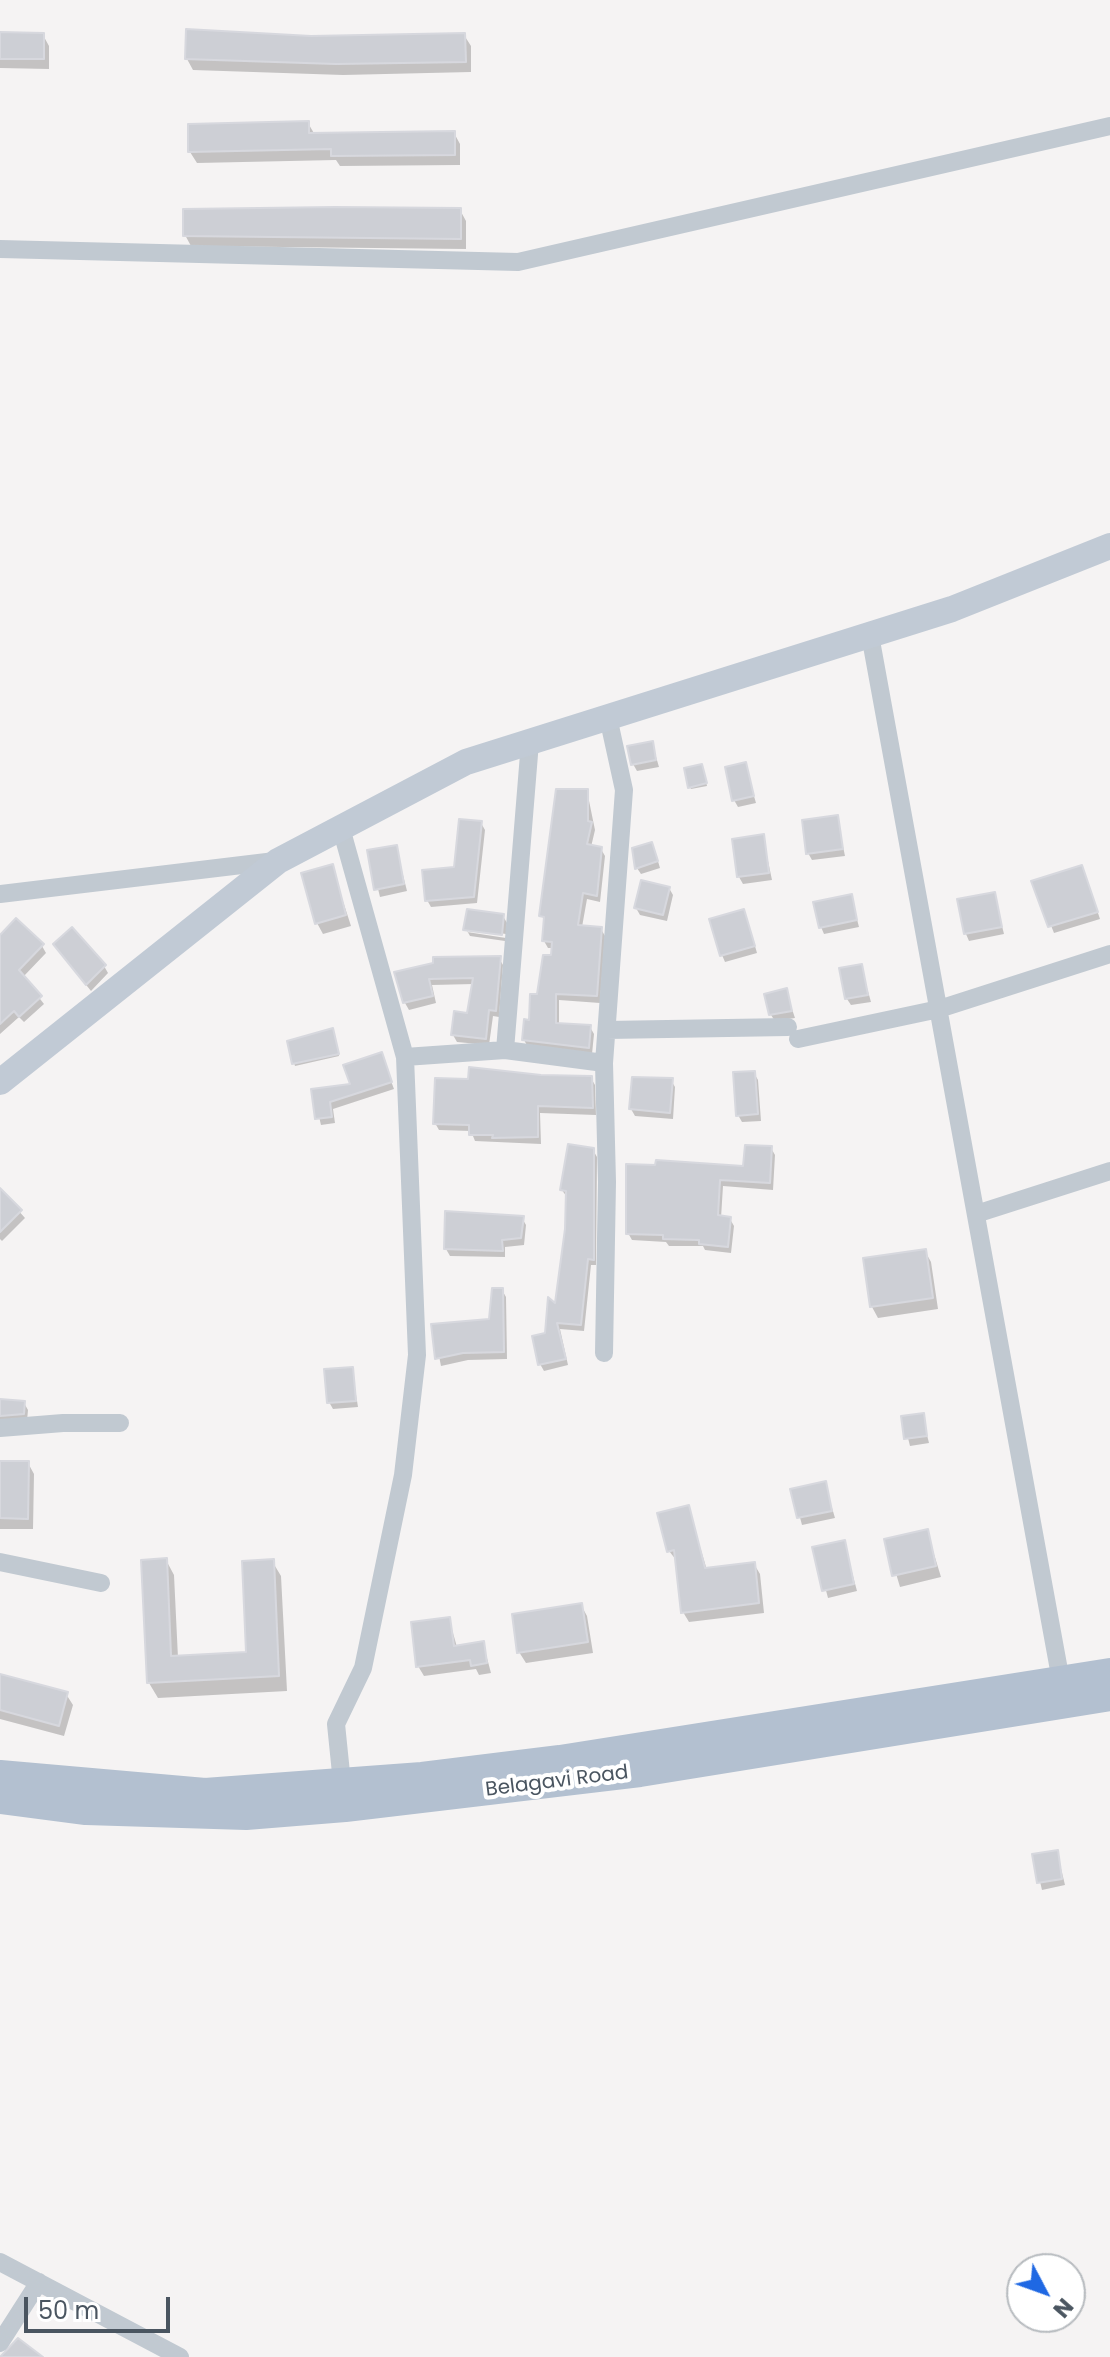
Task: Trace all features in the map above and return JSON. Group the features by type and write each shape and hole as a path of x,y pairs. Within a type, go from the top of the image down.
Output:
{"main road":[{"path":"0,1082 278,861 466,762 952,609 1110,546"},
{"path":"0,1775 205,1793 342,1783 560,1760 1110,1673"},
{"name":"Belagavi Road","path":"0,1799 86,1810 246,1815 345,1807 640,1772 789,1745 1110,1696"}],"street":[{"path":"0,249 518,262 1110,126"},
{"path":"870,635 1061,1681"},
{"path":"604,1353 607,1182 604,1063 624,790 608,717"},
{"path":"505,1050 530,742"},
{"path":"341,828 405,1057 417,1355 403,1475 363,1668 336,1724 342,1783"},
{"path":"0,894 278,861"},
{"path":"607,1030 793,1033 939,1009 1110,954"},
{"path":"405,1057 505,1050 604,1063"},
{"path":"976,1214 1110,1171"},
{"path":"0,1428 120,1423"},
{"path":"0,1562 101,1583"},
{"path":"0,2262 180,2357"},
{"path":"0,2343 39,2282"}],"building":[{"path":"186,29 311,36 465,33 466,62 336,64 185,59"},
{"path":"0,32 44,33 44,59 0,59"},
{"path":"309,121 309,133 455,131 455,155 331,156 331,149 188,152 188,124"},
{"path":"461,208 461,239 183,236 183,209"},
{"path":"653,741 656,760 631,765 627,746"},
{"path":"746,762 754,796 732,801 725,767"},
{"path":"702,764 707,783 688,788 684,768"},
{"path":"556,789 588,789 588,821 592,822 587,844 602,847 597,896 583,893 578,925 602,927 597,996 556,994 556,1023 591,1025 589,1048 522,1040 524,1019 529,1020 530,994 537,994 543,955 551,955 552,942 542,941 544,917 539,916"},
{"path":"838,815 843,849 806,854 802,820"},
{"path":"459,819 482,821 474,897 425,901 422,870 454,867"},
{"path":"764,834 769,873 737,877 732,839"},
{"path":"652,842 658,861 635,869 632,848"},
{"path":"397,845 404,884 374,890 367,850"},
{"path":"333,864 346,915 315,924 301,873"},
{"path":"1082,865 1098,912 1048,927 1031,881"},
{"path":"641,880 670,887 663,915 634,908"},
{"path":"995,892 1002,927 964,934 957,899"},
{"path":"852,894 857,920 819,928 813,902"},
{"path":"467,909 504,914 502,935 463,930"},
{"path":"744,909 755,946 720,956 709,919"},
{"path":"16,918 44,944 19,970 42,996 19,1017 14,1011 0,1024 0,935"},
{"path":"72,927 106,965 86,985 53,944"},
{"path":"501,956 496,1011 489,1010 486,1039 451,1035 454,1011 467,1013 473,978 429,979 433,996 403,1003 394,972 433,963 433,957"},
{"path":"862,964 868,995 845,999 839,968"},
{"path":"787,988 792,1011 769,1015 764,994"},
{"path":"333,1028 339,1054 292,1064 287,1041"},
{"path":"382,1052 392,1082 330,1102 332,1117 315,1119 311,1089 350,1084 343,1065"},
{"path":"469,1067 541,1075 592,1076 593,1108 538,1106 538,1137 492,1138 493,1135 469,1135 469,1125 433,1124 435,1078 468,1079"},
{"path":"755,1071 758,1114 736,1116 733,1072"},
{"path":"632,1077 673,1078 670,1113 629,1109"},
{"path":"568,1144 594,1148 594,1260 588,1259 581,1325 557,1323 566,1359 538,1365 532,1336 545,1333 548,1297 555,1303 565,1229 566,1191 560,1190"},
{"path":"745,1145 772,1146 770,1183 720,1180 718,1215 731,1217 728,1247 699,1244 699,1240 663,1239 663,1235 626,1234 626,1164 655,1165 656,1160 743,1166"},
{"path":"0,1188 22,1210 0,1232"},
{"path":"445,1211 524,1216 521,1238 502,1240 503,1251 444,1249"},
{"path":"926,1249 933,1298 870,1307 863,1258"},
{"path":"492,1288 503,1288 504,1352 463,1353 435,1359 431,1324 489,1319"},
{"path":"353,1367 356,1401 327,1403 324,1369"},
{"path":"0,1399 25,1401 24,1414 0,1416"},
{"path":"924,1413 927,1436 904,1439 901,1416"},
{"path":"0,1461 29,1461 28,1519 0,1518"},
{"path":"826,1481 832,1511 797,1518 790,1489"},
{"path":"689,1505 705,1568 755,1562 759,1603 681,1613 674,1550 667,1552 657,1513"},
{"path":"928,1529 936,1566 892,1576 884,1539"},
{"path":"845,1540 854,1584 822,1591 812,1547"},
{"path":"167,1558 171,1656 246,1652 242,1561 274,1559 279,1676 147,1683 141,1560"},
{"path":"582,1603 588,1642 517,1653 512,1614"},
{"path":"450,1617 454,1646 484,1641 487,1663 471,1666 470,1660 416,1667 411,1622"},
{"path":"0,1674 68,1692 59,1726 0,1710"},
{"path":"1058,1850 1062,1879 1037,1883 1032,1854"},
{"path":"18,2338 43,2357 0,2357"}]}
